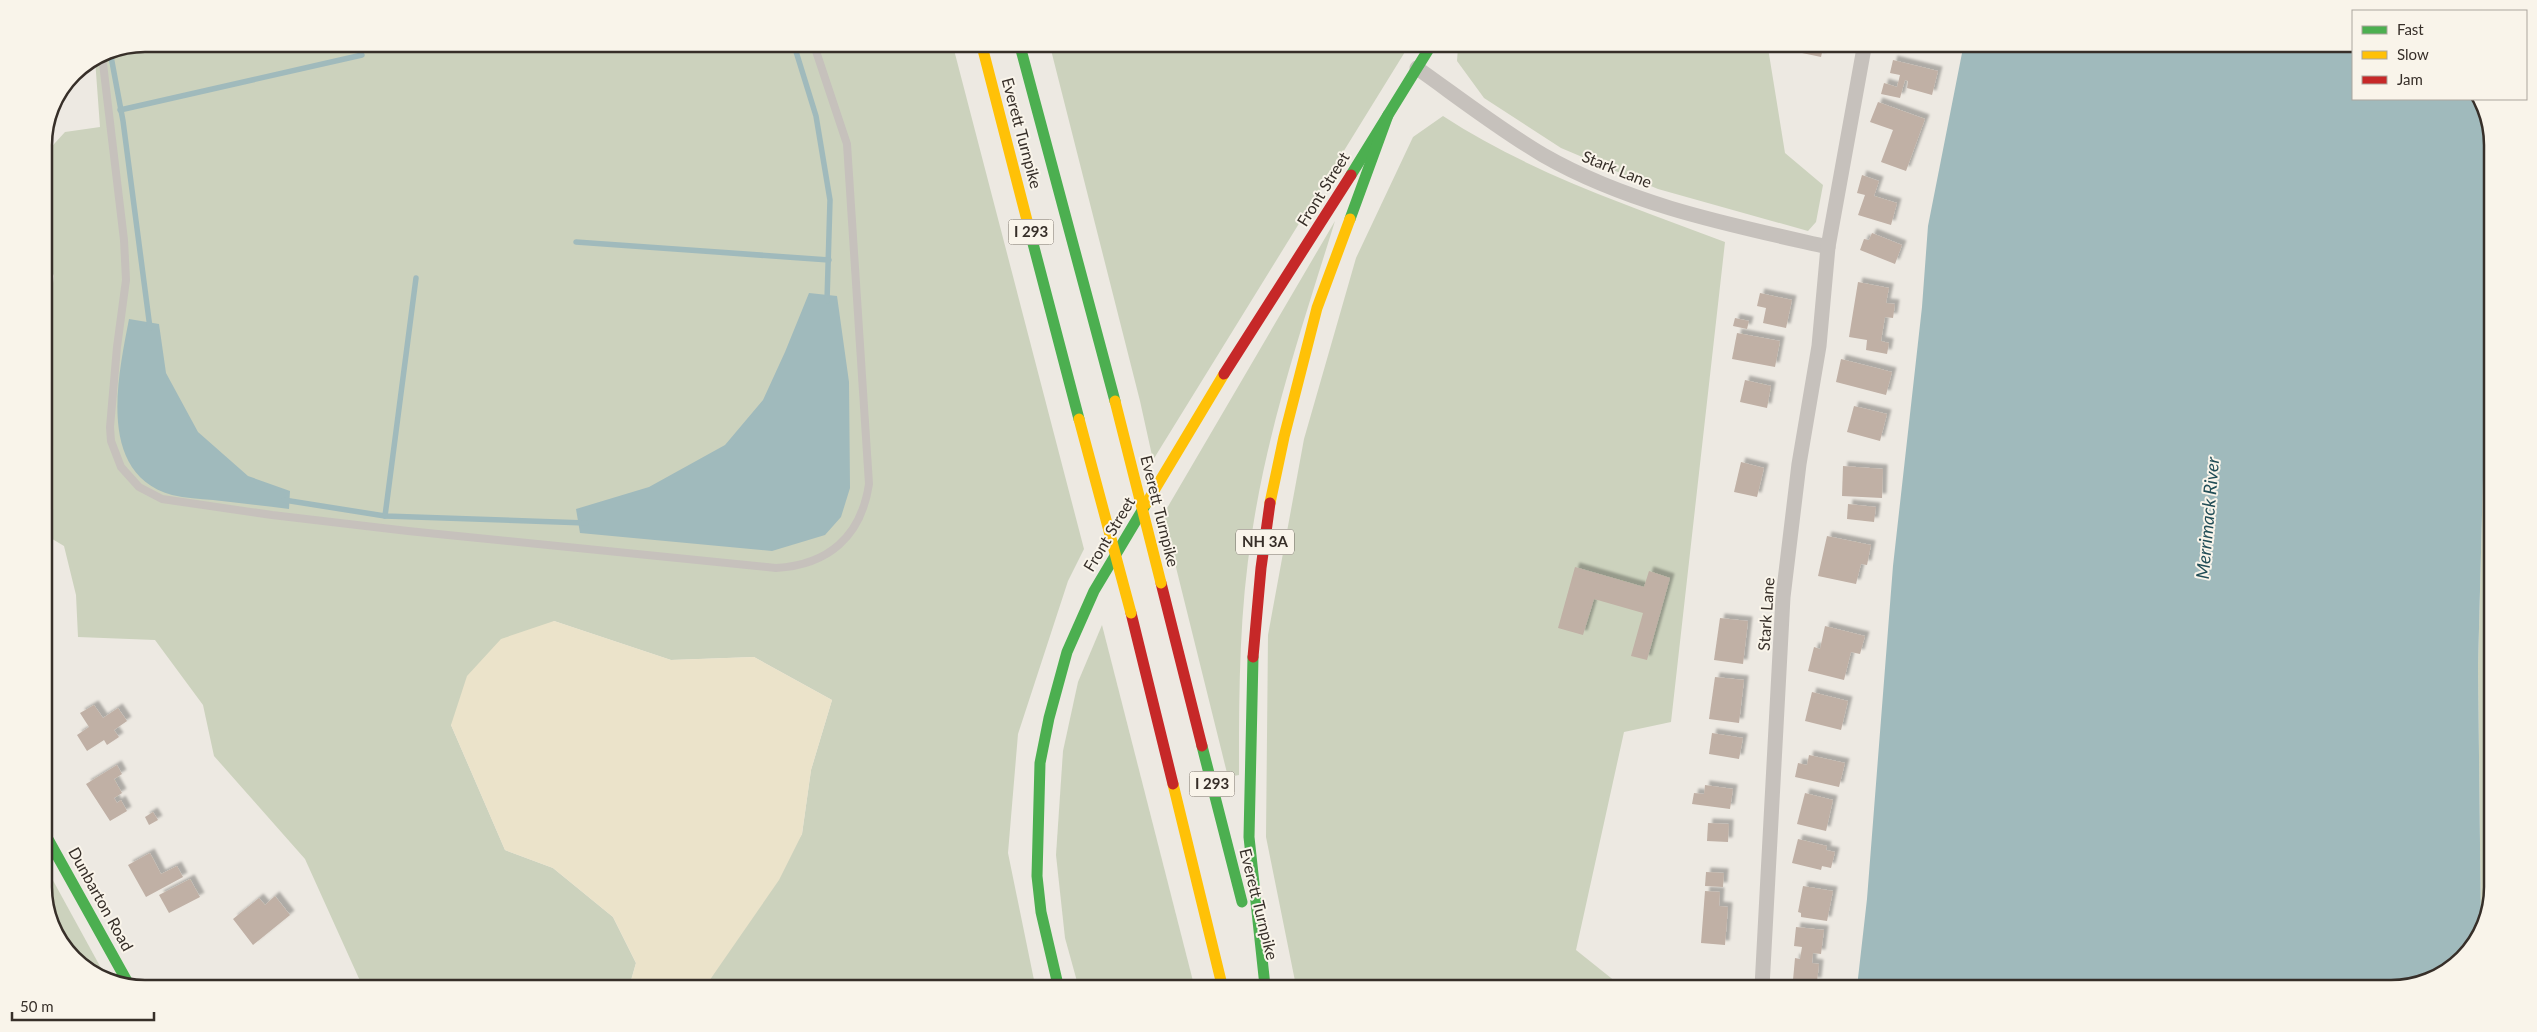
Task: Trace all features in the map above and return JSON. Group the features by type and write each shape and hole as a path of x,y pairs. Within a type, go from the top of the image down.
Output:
{"main road":[{"name":"Everett Turnpike","path":"984,52 1131,613 1221,980"},
{"name":"Everett Turnpike","path":"1022,52 1115,401 1262,980"},
{"name":"Front Street","path":"1057,980 1041,912 1037,876 1040,763 1049,718 1067,652 1094,591 1240,347 1297,262 1427,52"},
{"name":"NH 3A","path":"1263,980 1249,837 1254,634 1264,550 1284,437 1317,308 1388,115"},
{"name":"Dunbarton Road","path":"53,848 125,977"}],"street":[{"name":"Stark Lane","path":"1762,980 1783,597 1799,464 1820,336 1828,247 1863,52"},
{"name":"Stark Lane","path":"1417,68 1543,155 1584,175 1689,215 1828,247"}],"lane":[{"path":"103,63 124,240 126,280 117,347 110,427 111,441 121,467 139,487 162,499 272,516 776,568 807,563 836,548 857,524 867,498 869,484 847,144 816,52"}],"green space":[{"path":"955,52 1084,549 1068,581 1018,734 1008,853 1034,980 710,980 802,834 811,770 832,700 754,657 671,660 554,621 451,725 505,850 553,868 613,917 636,963 631,980 360,980 305,859 214,756 203,705 155,640 78,637 76,595 64,546 53,539 52,289 54,276 52,272 52,146 65,132 100,127 96,67 115,57 133,53"},
{"path":"1052,52 1405,52 1153,460 1140,401"},
{"path":"1458,52 1769,52 1785,153 1823,185 1816,222 1808,231 1658,189 1561,148 1484,98 1457,61"},
{"path":"1443,116 1510,155 1545,171 1616,201 1725,242 1671,722 1624,732 1576,950 1614,980 1295,980 1266,837 1268,635 1304,439 1356,258 1413,137"},
{"path":"1335,221 1277,414 1259,493 1244,593 1239,775 1228,777 1163,515"},
{"path":"2484,439 2484,893 2481,914 2478,667"},
{"path":"1102,625 1193,980 1077,980 1065,938 1056,855 1063,751 1078,682"},
{"path":"53,880 101,968 80,952 65,933 57,917 54,905"}],"sand":[{"path":"554,621 671,660 754,657 832,700 811,770 802,834 779,880 710,980 631,980 636,963 613,917 553,868 505,850 451,725 467,676 501,639"}],"water":[{"name":"Merrimack River","path":"1962,52 2352,52 2352,100 2473,100 2480,115 2484,139 2484,439 2478,667 2481,914 2475,928 2465,943 2438,967 2422,975 2392,980 1858,980 1867,899 1893,566 1922,307 1928,226"},
{"path":"809,293 837,296 849,382 850,488 841,517 825,535 772,551 580,533 576,509 649,487 725,445 763,400"},
{"path":"129,319 159,324 166,373 198,432 248,476 290,491 289,509 172,495 148,484 132,466 122,445 118,420 120,368"}],"building":[{"path":"1802,52 1822,52 1821,57"},
{"path":"1893,60 1938,71 1932,95 1907,88 1908,81 1905,80 1900,98 1881,94 1884,83 1897,87 1900,75 1890,73"},
{"path":"1878,102 1925,119 1906,171 1881,162 1893,130 1870,122"},
{"path":"1862,175 1879,181 1874,196 1897,203 1891,225 1858,215 1865,195 1857,193"},
{"path":"1872,233 1902,245 1895,264 1860,250 1864,239 1869,240"},
{"path":"1858,282 1889,288 1886,303 1895,304 1893,318 1885,317 1881,341 1889,343 1887,354 1866,350 1867,340 1849,337"},
{"path":"1760,293 1792,300 1786,328 1763,323 1766,308 1757,306"},
{"path":"1735,318 1749,321 1747,329 1733,326"},
{"path":"1737,333 1780,341 1775,367 1732,359"},
{"path":"1841,359 1892,372 1886,395 1836,382"},
{"path":"1745,380 1771,386 1767,408 1740,402"},
{"path":"1854,406 1887,414 1880,441 1847,432"},
{"path":"1741,462 1764,468 1757,497 1734,492"},
{"path":"1843,466 1883,469 1882,498 1842,496"},
{"path":"1848,504 1876,507 1874,522 1847,519"},
{"path":"1827,536 1871,545 1867,565 1861,564 1856,584 1818,576"},
{"path":"1575,567 1644,587 1649,571 1670,578 1647,660 1631,656 1643,613 1594,599 1583,635 1558,628"},
{"path":"1720,618 1748,621 1743,664 1714,660"},
{"path":"1825,626 1865,636 1860,654 1851,652 1844,680 1808,671 1814,647 1820,649"},
{"path":"1715,677 1744,680 1739,723 1709,719"},
{"path":"1812,692 1848,701 1841,730 1805,721"},
{"path":"94,705 103,718 118,708 127,721 114,730 119,737 107,745 104,740 87,751 77,735 89,727 80,713"},
{"path":"1712,733 1743,738 1739,759 1709,754"},
{"path":"1809,755 1845,763 1839,787 1795,777 1798,763 1807,765"},
{"path":"117,765 122,774 114,779 122,793 114,798 117,803 121,800 127,811 110,821 86,784"},
{"path":"1705,785 1733,789 1730,809 1692,804 1694,793 1704,794"},
{"path":"1805,793 1833,800 1826,831 1797,824"},
{"path":"153,812 158,820 149,825 145,817"},
{"path":"1708,823 1729,824 1728,842 1707,841"},
{"path":"1798,839 1827,846 1826,850 1835,852 1831,868 1822,866 1821,870 1792,863"},
{"path":"150,853 161,874 177,866 183,877 146,897 128,865"},
{"path":"1706,872 1724,873 1723,887 1705,886"},
{"path":"190,879 200,897 169,913 159,895"},
{"path":"1803,886 1833,891 1827,921 1801,917 1801,913 1798,912"},
{"path":"1705,891 1720,892 1719,906 1728,907 1725,945 1701,943"},
{"path":"275,896 290,915 253,945 233,919 259,898 265,905"},
{"path":"1796,927 1824,930 1821,954 1813,953 1812,963 1819,964 1817,980 1793,980 1795,958 1800,959 1802,947 1794,946"}],"waterway":[{"path":"796,52 816,116 830,200 827,301"},
{"path":"120,110 362,55"},
{"path":"112,59 123,121 150,328"},
{"path":"576,242 829,260"},
{"path":"385,516 416,278"},
{"path":"284,500 385,516 586,523"}],"traffic: fast":[{"path":"1022,52 1115,401"},
{"path":"1351,175 1427,52"},
{"path":"1350,219 1388,115"},
{"path":"1030,232 1079,419"},
{"path":"1057,980 1041,912 1037,876 1040,763 1049,718 1067,652 1094,591 1146,504"},
{"path":"1253,657 1249,837 1264,980"},
{"path":"1202,746 1242,902"},
{"path":"53,848 125,977"}],"traffic: slow":[{"path":"984,52 1030,232"},
{"path":"1270,503 1284,437 1317,308 1350,219"},
{"path":"1146,504 1224,374"},
{"path":"1115,401 1161,583"},
{"path":"1079,419 1131,613"},
{"path":"1173,784 1221,980"}],"traffic: jam":[{"path":"1224,374 1351,175"},
{"path":"1253,657 1261,568 1270,503"},
{"path":"1161,583 1202,746"},
{"path":"1131,613 1173,784"}]}
